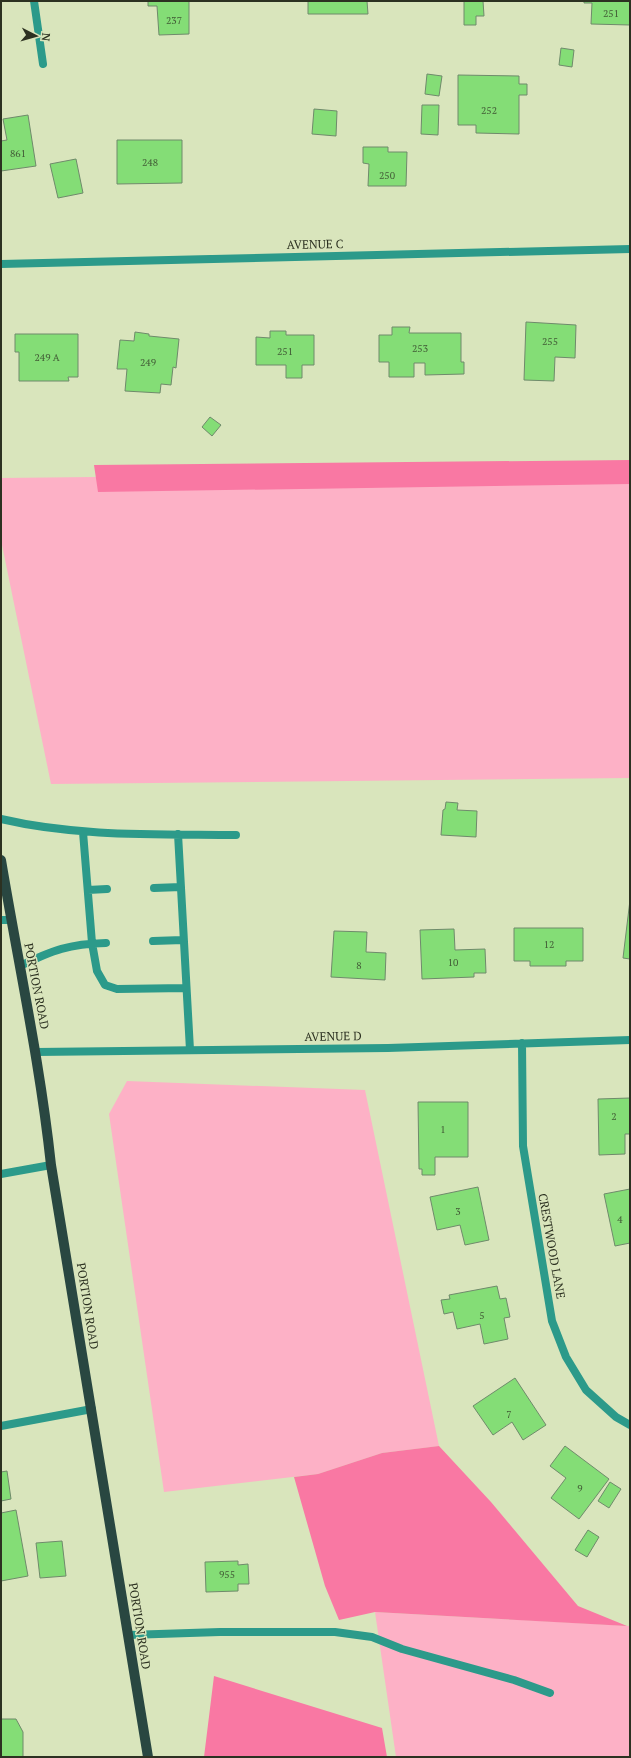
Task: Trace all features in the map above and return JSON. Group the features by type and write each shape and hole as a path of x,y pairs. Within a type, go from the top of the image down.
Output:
{"main road":[{"name":"PORTION ROAD","path":"1,860 6,920 20,966 36,1052 46,1112 51,1165 148,1757"}],"street":[{"path":"34,1 43,64"},
{"name":"AVENUE C","path":"1,264 630,249"},
{"path":"1,819 28,825 83,832 236,835"},
{"path":"83,832 92,943 97,971 105,985 117,989 186,988"},
{"path":"178,834 190,1050"},
{"path":"154,888 181,887"},
{"path":"88,890 107,889"},
{"path":"154,941 183,940"},
{"path":"20,966 49,952 69,946 106,943"},
{"name":"AVENUE D","path":"36,1052 388,1048 522,1042 630,1040"},
{"name":"CRESTWOOD LANE","path":"522,1042 523,1146 552,1321 566,1358 586,1390 616,1417 630,1425"},
{"path":"1,1174 51,1165"},
{"path":"1,1426 92,1408"},
{"path":"128,1635 220,1632 335,1632 372,1637 402,1649 514,1680 550,1693"}],"shaded area":[{"path":"630,460 630,484 98,492 94,465"},
{"path":"630,471 630,778 51,784 1,540 1,478"},
{"path":"127,1081 365,1090 439,1446 382,1453 318,1474 164,1492 109,1114"},
{"path":"439,1446 491,1502 578,1606 627,1626 375,1612 339,1620 325,1586 294,1477 318,1474 382,1453"},
{"path":"375,1612 630,1626 630,1757 396,1757"},
{"path":"214,1676 382,1728 387,1757 204,1757"}],"building":[{"path":"148,1 189,1 189,34 159,35 157,6 148,6"},
{"path":"308,1 367,1 368,14 308,14"},
{"path":"464,1 483,1 484,16 476,16 476,25 464,25"},
{"path":"584,1 630,1 630,25 591,24 592,3 584,3"},
{"path":"561,48 574,50 572,67 559,65"},
{"path":"427,74 442,76 439,96 425,94"},
{"path":"458,75 519,76 519,84 527,84 527,95 519,95 519,134 476,133 476,125 458,125"},
{"path":"422,105 439,105 438,135 421,134"},
{"path":"314,109 337,111 336,136 312,134"},
{"path":"28,115 36,166 1,171 1,141 7,140 3,119"},
{"path":"117,140 182,140 182,183 117,184"},
{"path":"363,147 388,147 388,152 407,152 406,186 368,186 369,164 363,163"},
{"path":"76,159 83,193 58,198 50,164"},
{"path":"526,322 576,325 575,358 555,357 554,381 524,380"},
{"path":"392,327 410,327 409,333 461,333 461,362 464,362 464,374 425,375 425,363 414,363 414,377 389,377 389,362 379,362 379,335 392,335"},
{"path":"270,331 286,331 286,335 314,335 314,365 302,365 302,378 286,378 286,365 256,365 256,337 270,338"},
{"path":"135,332 149,334 149,336 179,339 176,368 173,367 171,385 161,384 160,393 125,391 127,369 117,369 120,340 134,341"},
{"path":"15,334 78,334 78,377 68,377 69,381 19,381 19,352 15,352"},
{"path":"210,417 221,425 212,436 202,427"},
{"path":"446,802 458,803 457,810 477,811 476,837 441,835 443,810 445,809"},
{"path":"630,900 630,959 623,958"},
{"path":"514,928 583,928 583,961 566,961 566,966 530,966 530,961 514,961"},
{"path":"454,929 455,950 485,949 486,973 474,973 474,977 422,979 420,930"},
{"path":"334,931 367,932 366,952 386,953 385,980 331,977"},
{"path":"630,1098 630,1134 625,1134 625,1154 599,1155 598,1099"},
{"path":"418,1102 468,1102 468,1157 435,1157 435,1175 422,1175 422,1169 419,1169"},
{"path":"478,1187 489,1240 465,1245 460,1225 437,1230 430,1197"},
{"path":"630,1189 630,1243 615,1246 604,1194"},
{"path":"497,1286 500,1299 506,1298 510,1317 504,1318 508,1339 484,1344 480,1324 457,1329 453,1312 444,1314 441,1300 450,1299 449,1295"},
{"path":"515,1378 546,1425 523,1440 512,1422 493,1435 473,1406"},
{"path":"565,1446 609,1479 579,1519 551,1498 566,1478 550,1466"},
{"path":"7,1471 11,1499 1,1501 1,1472"},
{"path":"610,1482 621,1489 609,1508 598,1501"},
{"path":"16,1510 28,1576 1,1581 1,1513"},
{"path":"588,1530 599,1537 587,1557 575,1550"},
{"path":"62,1541 66,1576 40,1578 36,1543"},
{"path":"238,1561 238,1565 248,1564 249,1584 238,1584 238,1591 206,1592 205,1562"},
{"path":"1,1719 16,1719 23,1732 23,1757 1,1757"}]}
